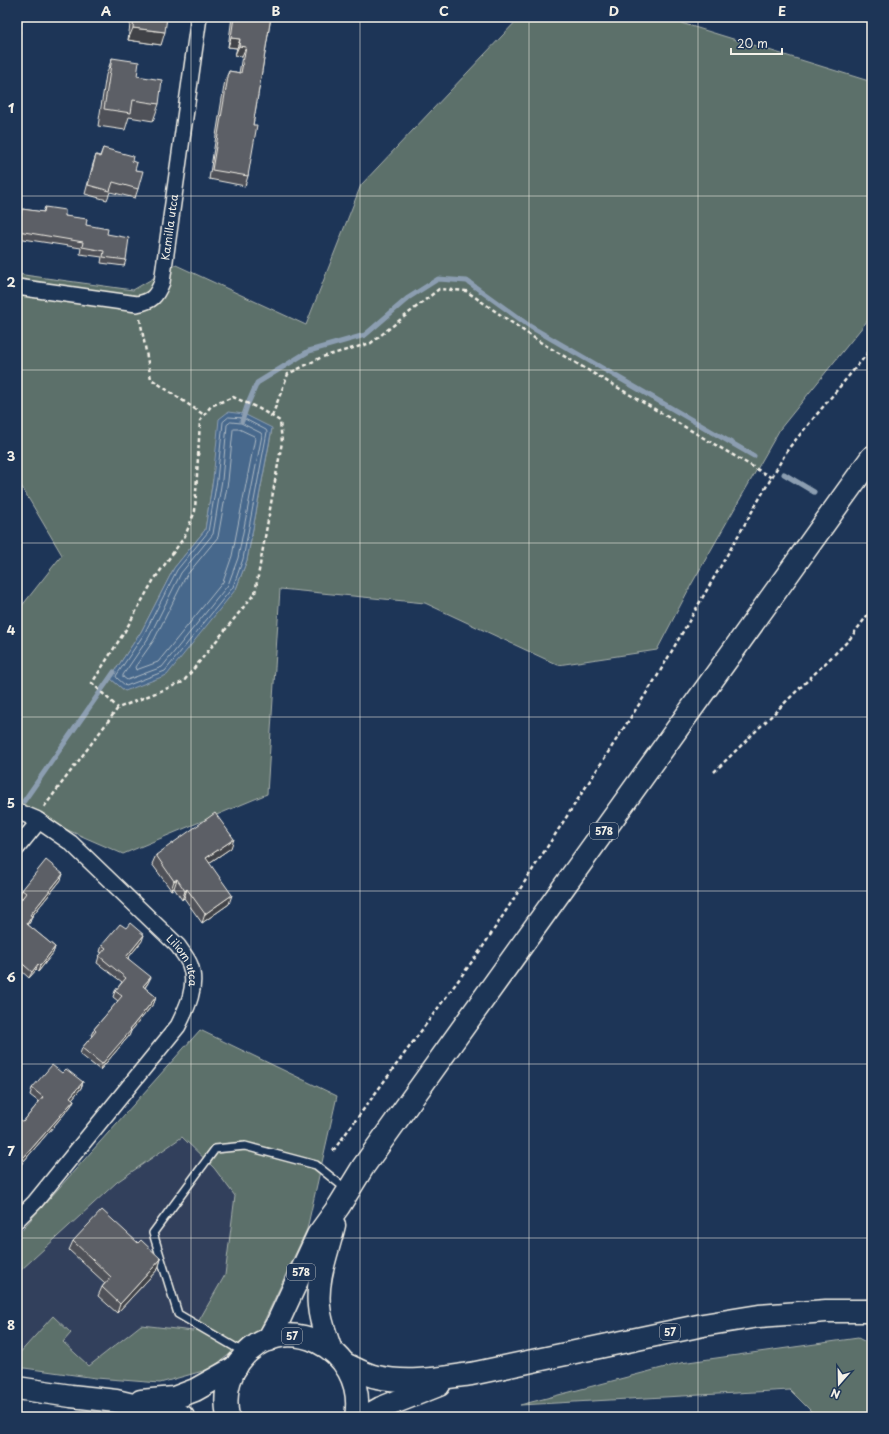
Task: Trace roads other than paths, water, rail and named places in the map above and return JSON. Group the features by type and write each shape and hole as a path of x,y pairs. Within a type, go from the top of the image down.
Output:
{"main road":[{"name":"578","path":"268,1340 277,1324 318,1235 344,1198 362,1167 872,457"},
{"name":"578","path":"330,1348 322,1322 318,1288 322,1269 344,1198"},
{"name":"57","path":"345,1364 377,1378 408,1380 434,1379 471,1374 703,1325 759,1316 826,1311 872,1311"},
{"name":"57","path":"116,1401 174,1398 195,1390 241,1361 260,1344 268,1340 278,1337 300,1336 330,1348 345,1364 354,1381 357,1400 356,1417"},
{"path":"228,1417 226,1404 228,1383 241,1361"},
{"name":"57","path":"365,1417 381,1408 471,1374"},
{"name":"57","path":"17,1388 116,1401 183,1417"}],"street":[{"name":"Kamilla utca","path":"17,287 137,304 149,302 157,294 162,282 199,17"},
{"name":"Liliom utca","path":"17,811 37,820 71,843 178,946 190,965 192,977 188,1004 178,1026 35,1202 17,1220"},
{"path":"17,848 37,820"}],"lane":[{"path":"241,1361 178,1314 153,1233 215,1150 245,1146 316,1165 344,1198"}],"water":[{"path":"228,412 244,414 272,428 247,560 236,589 167,675 125,691 110,678 141,632 174,568 205,530 213,479 219,419"}],"waterway":[{"path":"242,421 257,383 309,351 365,335 408,298 438,279 467,281 531,327 754,456"},
{"path":"784,474 814,492"},
{"path":"24,801 114,672"}]}
